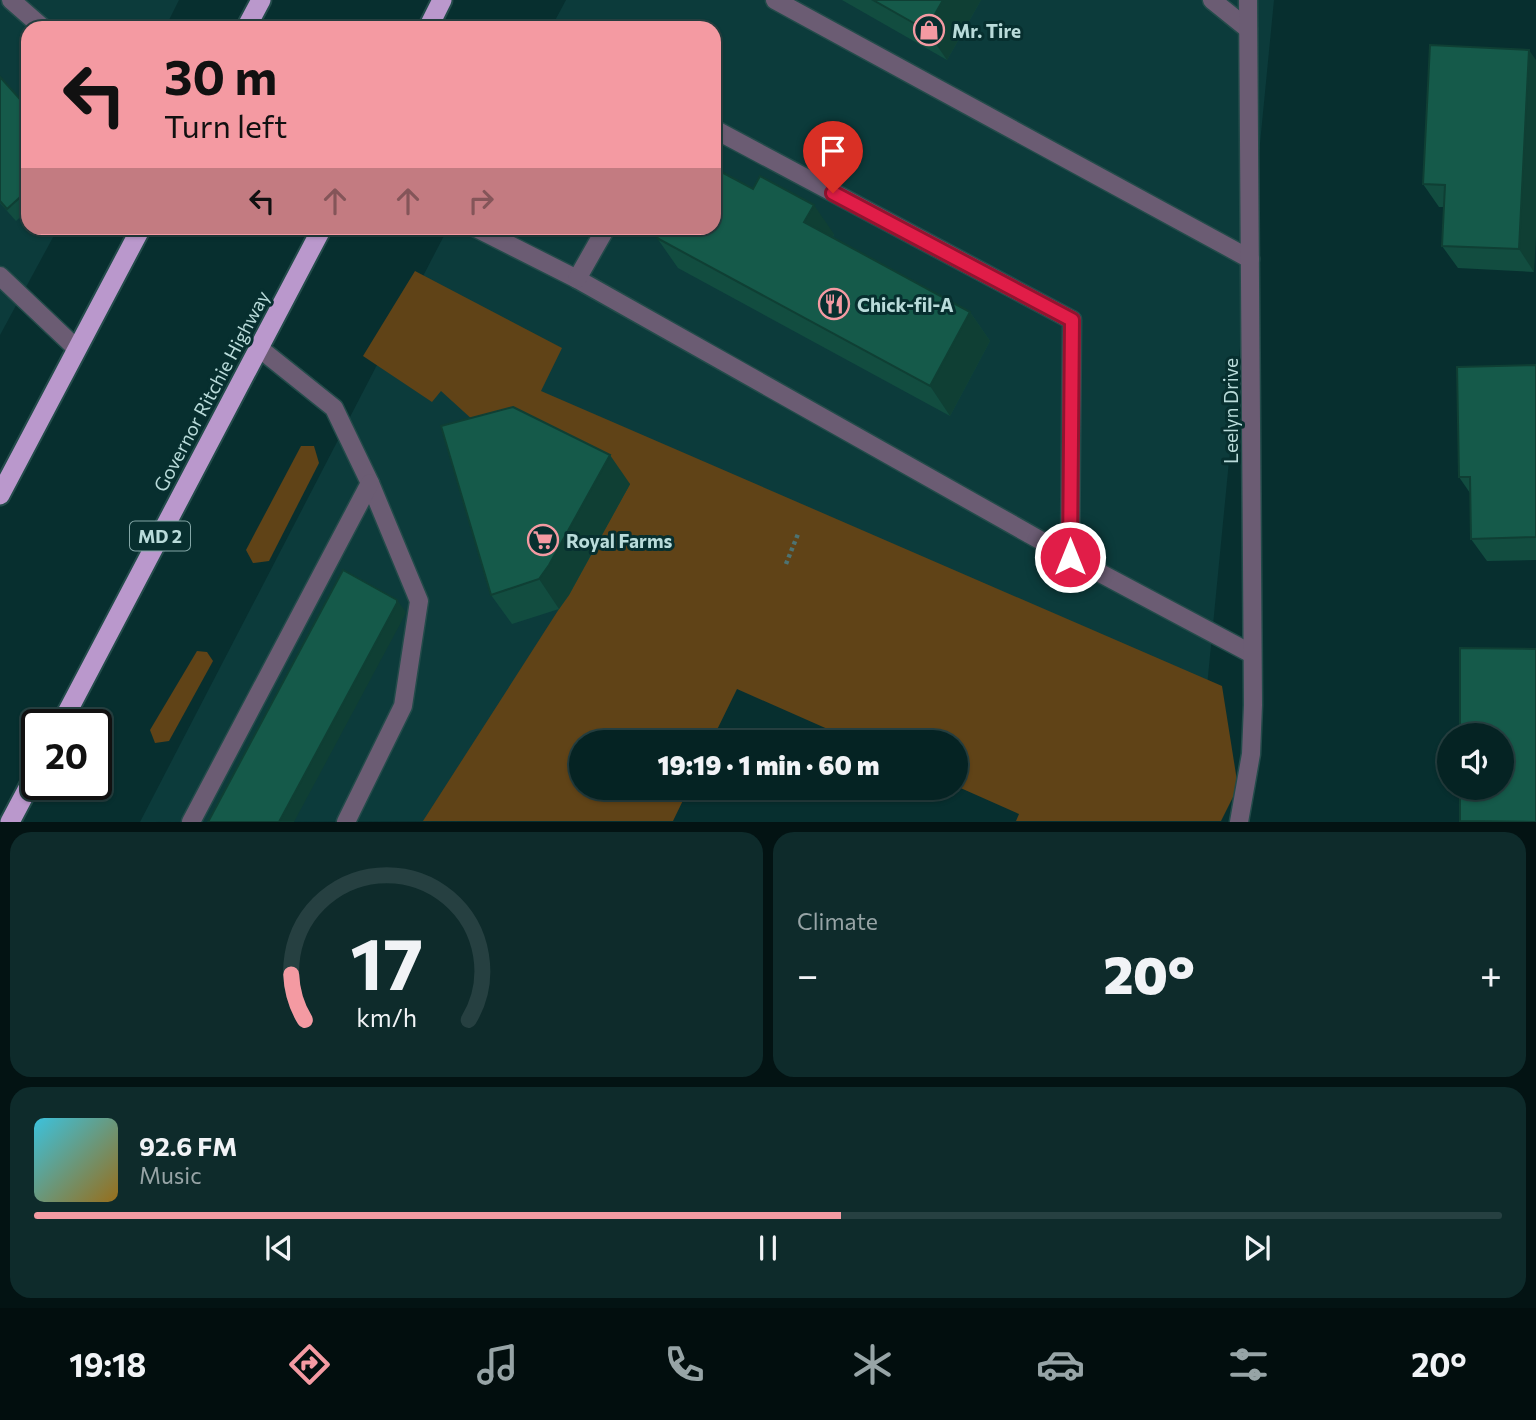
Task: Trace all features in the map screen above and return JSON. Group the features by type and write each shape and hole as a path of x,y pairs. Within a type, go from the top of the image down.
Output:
{"highway":[{"path":"250,21 261,0"},
{"path":"432,21 442,0"},
{"path":"0,495 137,235"},
{"name":"Governor Ritchie Highway","path":"69,709 318,235"},
{"path":"10,821 22,800"}],"street":[{"path":"10,0 35,21"},
{"path":"775,0 1250,259"},
{"path":"1212,0 1248,29"},
{"name":"Leelyn Drive","path":"1239,821 1251,754 1248,0"},
{"path":"721,133 1072,320 1070,557"},
{"path":"491,235 577,279 1070,557 1252,654"},
{"path":"577,279 602,235"},
{"path":"0,276 77,349"},
{"path":"259,348 334,408 370,483 419,601 403,706 346,821"},
{"path":"191,821 370,483"}],"path":[{"path":"786,564 798,534"}],"shaded area":[{"path":"0,0 179,0 168,21 21,21 21,235 54,235 0,335"},
{"path":"566,0 1274,0 1205,707 670,470 480,821 140,822 444,235 721,235 721,21 555,21"},
{"path":"415,271 562,348 541,391 1222,686 1238,787 1221,821 1016,821 1019,814 968,791 968,730 830,730 737,689 717,730 569,730 569,800 683,800 673,821 423,821 559,609 630,484 474,421 441,391 432,402 363,356"},
{"path":"301,446 314,446 319,463 269,561 253,563 246,550"},
{"path":"197,651 207,652 213,661 169,741 155,743 150,730"}],"building":[{"path":"873,0 943,0 926,30"},
{"path":"1430,45 1529,50 1519,249 1442,246 1445,185 1423,184"},
{"path":"0,77 21,100 21,196 7,209 0,201"},
{"name":"Chick-fil-A","path":"721,172 753,189 760,176 814,205 804,222 970,312 930,386 657,238 659,235 721,235"},
{"path":"1536,365 1536,537 1471,539 1470,477 1459,477 1457,367"},
{"name":"Royal Farms","path":"513,407 610,455 539,579 491,595 441,426"},
{"path":"343,570 397,600 397,603 279,822 208,822"},
{"path":"1460,648 1536,649 1536,822 1460,821 1460,800 1514,800 1514,723 1460,723"}],"place":[{"name":"Mr. Tire","path":"929,30"},
{"name":"Chick-fil-A","path":"834,304"},
{"name":"Royal Farms","path":"543,540"}],"route":[{"path":"833,193 1072,320 1070,557"}]}
